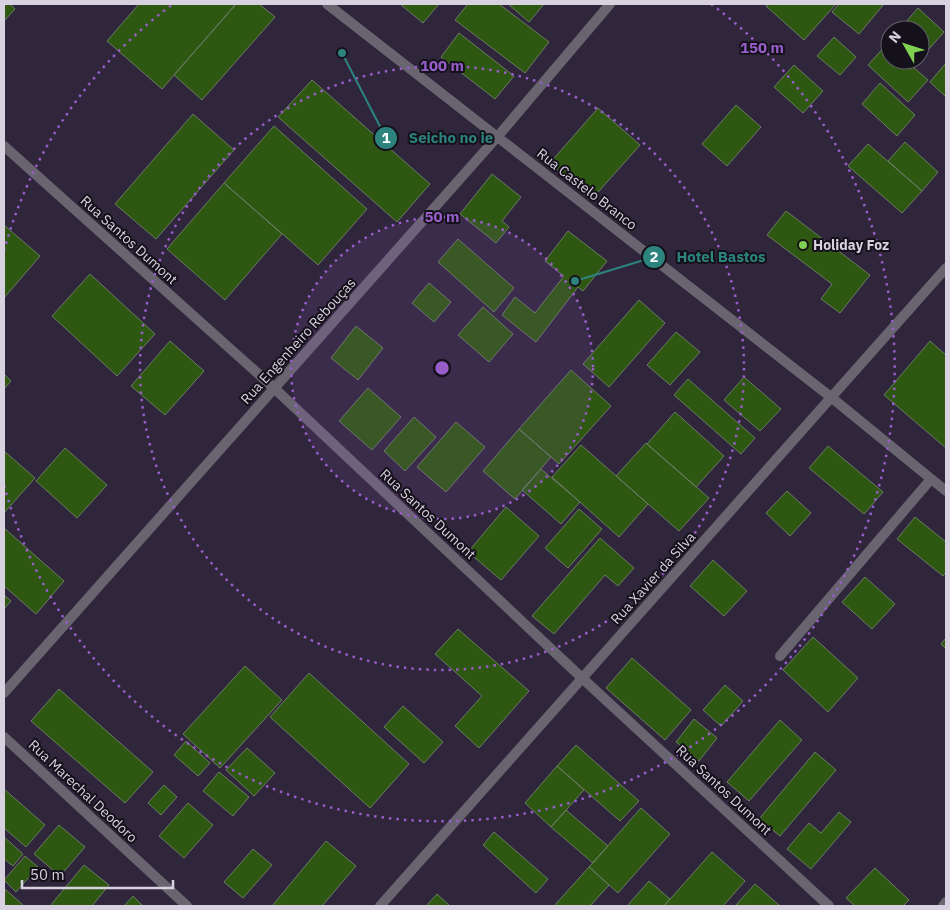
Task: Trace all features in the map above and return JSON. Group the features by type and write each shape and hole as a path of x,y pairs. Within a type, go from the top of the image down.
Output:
{"street":[{"name":"Rua Castelo Branco","path":"326,4 498,136 832,398 946,491"},
{"name":"Rua Engenheiro Rebouças","path":"4,693 498,136 610,4"},
{"name":"Rua Santos Dumont","path":"4,146 274,388 582,678 829,906"},
{"name":"Rua Xavier da Silva","path":"380,906 946,268"},
{"path":"780,656 931,479"},
{"name":"Rua Marechal Deodoro","path":"4,737 187,906"},
{"path":"943,906 946,902"}],"building":[{"path":"4,4 10,4 15,9 4,21"},
{"path":"139,4 236,4 162,89 107,41"},
{"path":"236,4 259,4 275,17 202,100 174,75"},
{"path":"400,4 439,4 423,23"},
{"path":"468,4 499,4 549,42 525,73 455,20"},
{"path":"508,4 544,4 529,22"},
{"path":"768,4 836,4 804,40 766,6"},
{"path":"839,4 884,4 859,34 832,12"},
{"path":"918,8 944,32 930,48 930,20 908,20"},
{"path":"459,33 514,76 495,99 441,57"},
{"path":"834,37 856,57 840,75 817,56"},
{"path":"880,52 880,70 916,70 928,80 908,102 868,65"},
{"path":"946,63 946,97 930,82"},
{"path":"794,65 823,91 803,113 774,87"},
{"path":"312,80 430,184 397,222 278,117"},
{"path":"880,83 915,115 897,136 862,104"},
{"path":"736,105 761,127 727,166 702,144"},
{"path":"598,108 640,145 591,200 550,163"},
{"path":"193,114 234,150 156,239 115,204"},
{"path":"274,126 367,209 318,265 224,183"},
{"path":"905,142 938,172 922,191 888,161"},
{"path":"868,144 922,191 902,213 848,166"},
{"path":"492,174 521,197 502,221 509,227 496,243 460,214"},
{"path":"224,183 282,234 225,300 167,249"},
{"path":"786,211 870,275 840,313 821,299 832,284 767,235"},
{"path":"4,225 40,256 4,298"},
{"path":"568,231 607,261 583,291 578,287 536,342 502,315 515,297 535,313 564,276 545,261"},
{"path":"458,239 514,288 494,312 438,262"},
{"path":"90,274 155,334 117,376 52,316"},
{"path":"429,283 451,302 434,322 412,303"},
{"path":"639,300 665,323 609,387 583,364"},
{"path":"483,307 513,334 489,362 458,335"},
{"path":"356,326 383,348 358,380 331,358"},
{"path":"676,332 700,352 670,385 647,365"},
{"path":"170,341 204,371 165,415 131,386"},
{"path":"930,341 946,355 946,448 884,395"},
{"path":"571,370 611,406 559,464 519,429"},
{"path":"4,374 11,381 4,389"},
{"path":"744,377 781,409 760,431 724,400"},
{"path":"688,379 755,438 741,454 674,395"},
{"path":"368,388 401,417 372,450 339,421"},
{"path":"675,412 724,456 696,487 647,444"},
{"path":"414,417 436,437 405,471 384,451"},
{"path":"456,422 485,447 446,492 417,467"},
{"path":"519,429 551,457 515,499 483,471"},
{"path":"646,443 709,498 679,531 616,476"},
{"path":"581,445 648,504 619,537 552,477"},
{"path":"828,446 883,492 864,514 809,468"},
{"path":"65,448 107,485 77,518 36,481"},
{"path":"4,451 35,478 4,513"},
{"path":"541,469 580,502 561,524 522,490"},
{"path":"787,491 811,513 790,536 766,513"},
{"path":"506,507 539,536 501,580 468,552"},
{"path":"579,509 602,529 568,568 545,548"},
{"path":"915,517 946,542 946,572 943,576 897,539"},
{"path":"4,528 64,581 36,614 4,586"},
{"path":"600,538 634,568 618,586 605,575 554,634 532,616"},
{"path":"713,560 747,591 724,616 690,586"},
{"path":"865,577 895,604 872,629 842,602"},
{"path":"4,595 11,601 4,609"},
{"path":"458,629 529,691 479,748 455,726 482,696 435,654"},
{"path":"813,637 858,678 828,712 783,670"},
{"path":"946,638 946,649 941,644"},
{"path":"632,658 691,710 665,740 606,688"},
{"path":"245,666 282,700 220,768 183,734"},
{"path":"309,673 409,764 370,808 270,717"},
{"path":"725,685 743,701 721,726 703,710"},
{"path":"59,689 153,772 125,803 31,721"},
{"path":"403,706 443,742 424,763 384,727"},
{"path":"694,719 717,738 699,761 676,742"},
{"path":"780,720 802,740 749,801 727,782"},
{"path":"186,741 210,763 198,776 174,755"},
{"path":"576,745 639,801 620,821 557,766"},
{"path":"247,748 275,773 254,796 226,770"},
{"path":"815,752 836,770 780,836 759,819"},
{"path":"557,766 584,790 551,827 525,803"},
{"path":"219,772 249,797 233,816 203,791"},
{"path":"164,785 177,797 161,815 148,803"},
{"path":"4,789 45,825 26,847 4,828"},
{"path":"188,803 213,825 184,858 159,836"},
{"path":"641,808 670,834 618,893 589,867"},
{"path":"566,810 608,846 593,863 551,827"},
{"path":"839,812 851,822 811,869 787,849 809,823 821,833"},
{"path":"59,825 85,847 60,876 34,854"},
{"path":"494,832 548,879 536,893 483,845"},
{"path":"4,837 23,854 13,866 4,859"},
{"path":"326,841 356,866 322,906 272,906"},
{"path":"253,849 272,865 243,898 224,882"},
{"path":"712,852 745,881 723,906 664,906"},
{"path":"25,856 38,867 16,892 4,880"},
{"path":"84,865 109,885 92,906 50,906"},
{"path":"589,867 609,885 590,906 554,906"},
{"path":"875,868 909,900 903,906 855,906 846,898"},
{"path":"649,881 670,899 664,906 627,906"},
{"path":"755,884 780,906 735,906"},
{"path":"5,889 23,905 4,906"},
{"path":"437,894 450,906 426,906"},
{"path":"133,896 143,906 124,906"}],"place":[{"name":"Seicho no ie","path":"342,53"},
{"name":"Holiday Foz","path":"803,245"},
{"name":"Hotel Bastos","path":"575,281"}]}
